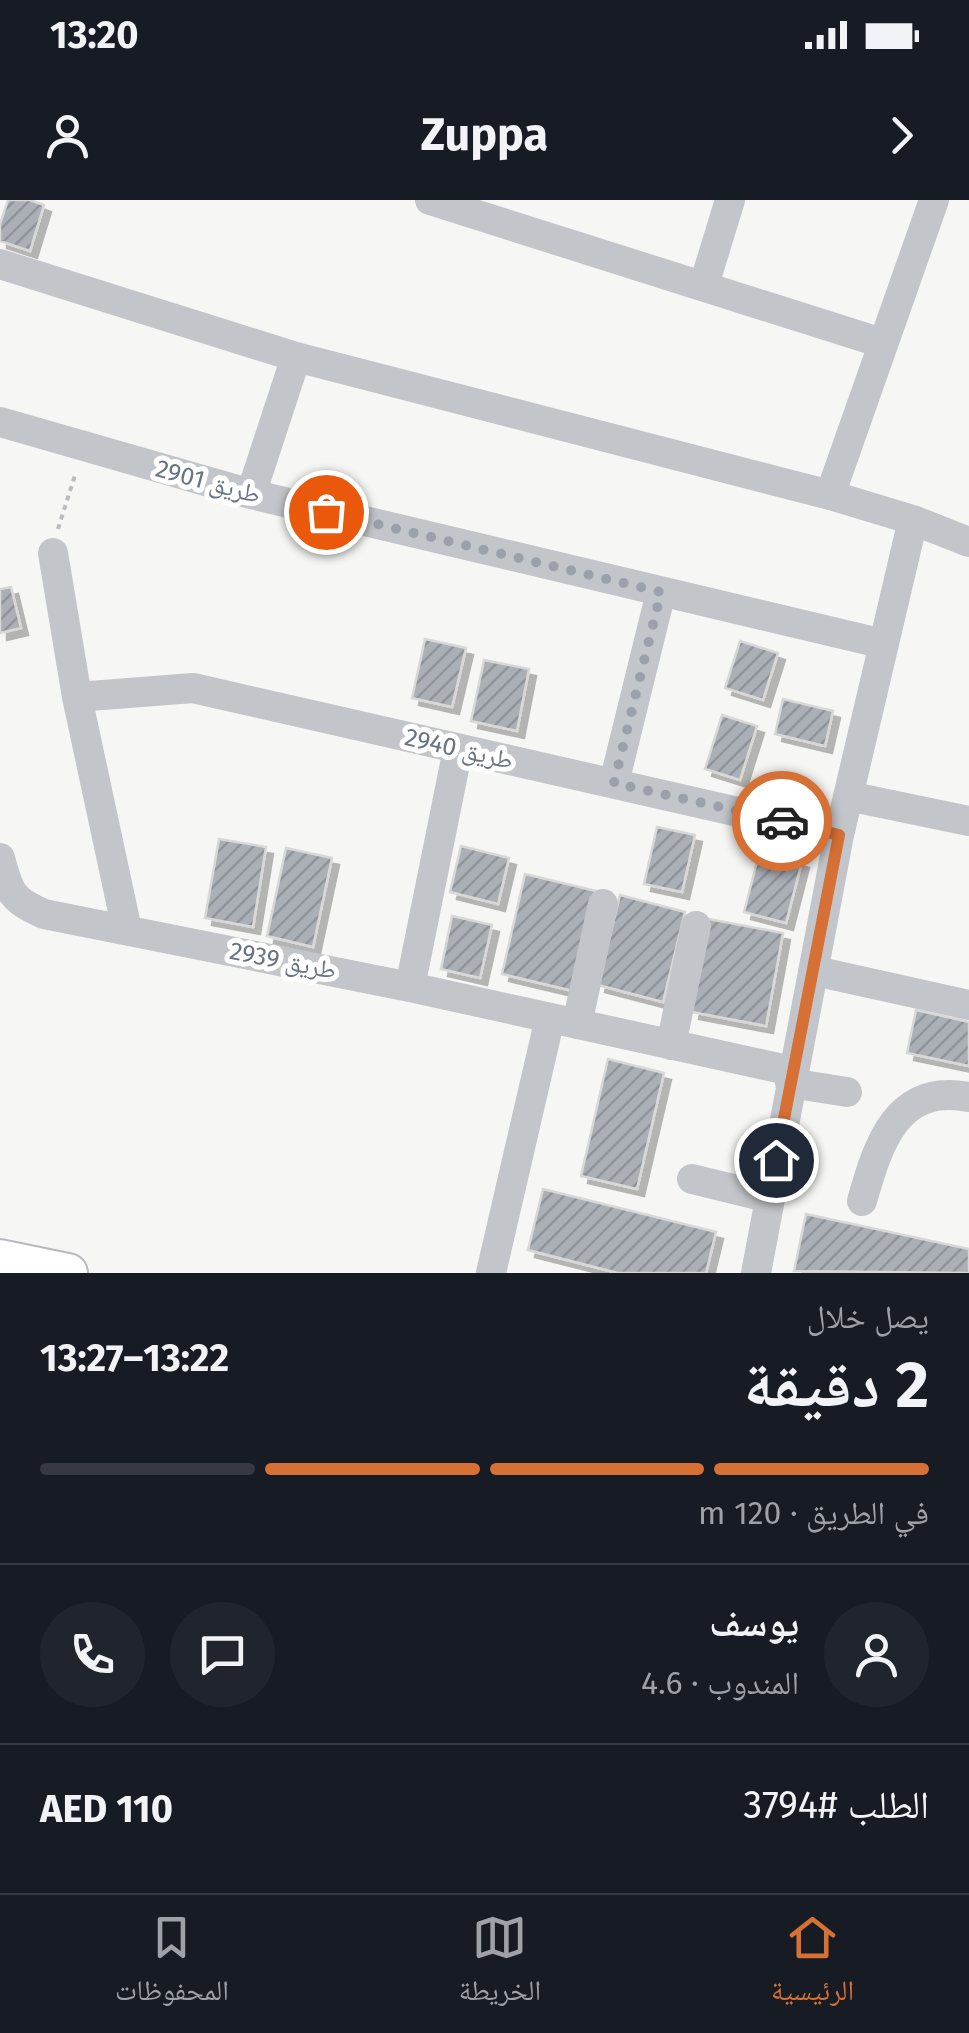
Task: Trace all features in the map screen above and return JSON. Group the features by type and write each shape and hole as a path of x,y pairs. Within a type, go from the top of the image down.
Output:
{"main road":[{"path":"0,1246 35,1266"}],"street":[{"path":"430,200 882,343"},
{"path":"704,285 730,200"},
{"path":"830,495 934,200"},
{"path":"0,264 296,357 914,520 966,529"},
{"path":"252,494 296,357"},
{"name":"طريق 2901","path":"0,422 252,494 884,644"},
{"path":"756,1273 839,835 914,520"},
{"path":"53,553 77,697 126,930"},
{"path":"614,783 661,592"},
{"name":"طريق 2940","path":"77,697 193,688 839,835"},
{"path":"410,987 458,749"},
{"path":"848,796 969,821"},
{"name":"طريق 2939","path":"0,858 16,902 44,914 564,1021 847,1092"},
{"path":"491,1273 564,1021 603,904"},
{"path":"671,1045 696,926"},
{"path":"814,972 969,1005"},
{"path":"862,1202 880,1142 893,1122 937,1094 969,1097"},
{"path":"692,1178 770,1198"}],"path":[{"path":"53,553 84,448"}],"building":[{"path":"8,200 30,200 44,205 30,251 0,241 0,224"},
{"path":"11,587 21,628 0,633 0,589"},
{"path":"425,639 466,648 452,707 412,698"},
{"path":"740,641 778,653 763,700 725,688"},
{"path":"484,660 529,669 517,731 471,721"},
{"path":"783,699 833,711 825,746 775,734"},
{"path":"722,715 757,726 740,780 705,769"},
{"path":"657,827 695,835 682,892 644,884"},
{"path":"219,839 266,847 253,927 205,918"},
{"path":"461,846 509,858 498,904 450,892"},
{"path":"286,848 332,858 313,947 267,936"},
{"path":"760,850 802,861 786,923 744,912"},
{"path":"525,874 596,891 573,991 502,974"},
{"path":"620,895 685,912 663,1002 598,985"},
{"path":"452,916 492,925 480,978 441,969"},
{"path":"709,919 783,933 766,1026 692,1012"},
{"path":"916,1010 969,1022 969,1066 907,1053"},
{"path":"608,1059 664,1073 637,1189 581,1176"},
{"path":"543,1189 716,1232 706,1273 618,1273 528,1250"},
{"path":"806,1214 969,1249 969,1273 794,1271"}],"way so far":[{"path":"326,512 661,592 614,783 782,821"}],"route":[{"path":"776,1160 839,835 782,821"}]}
